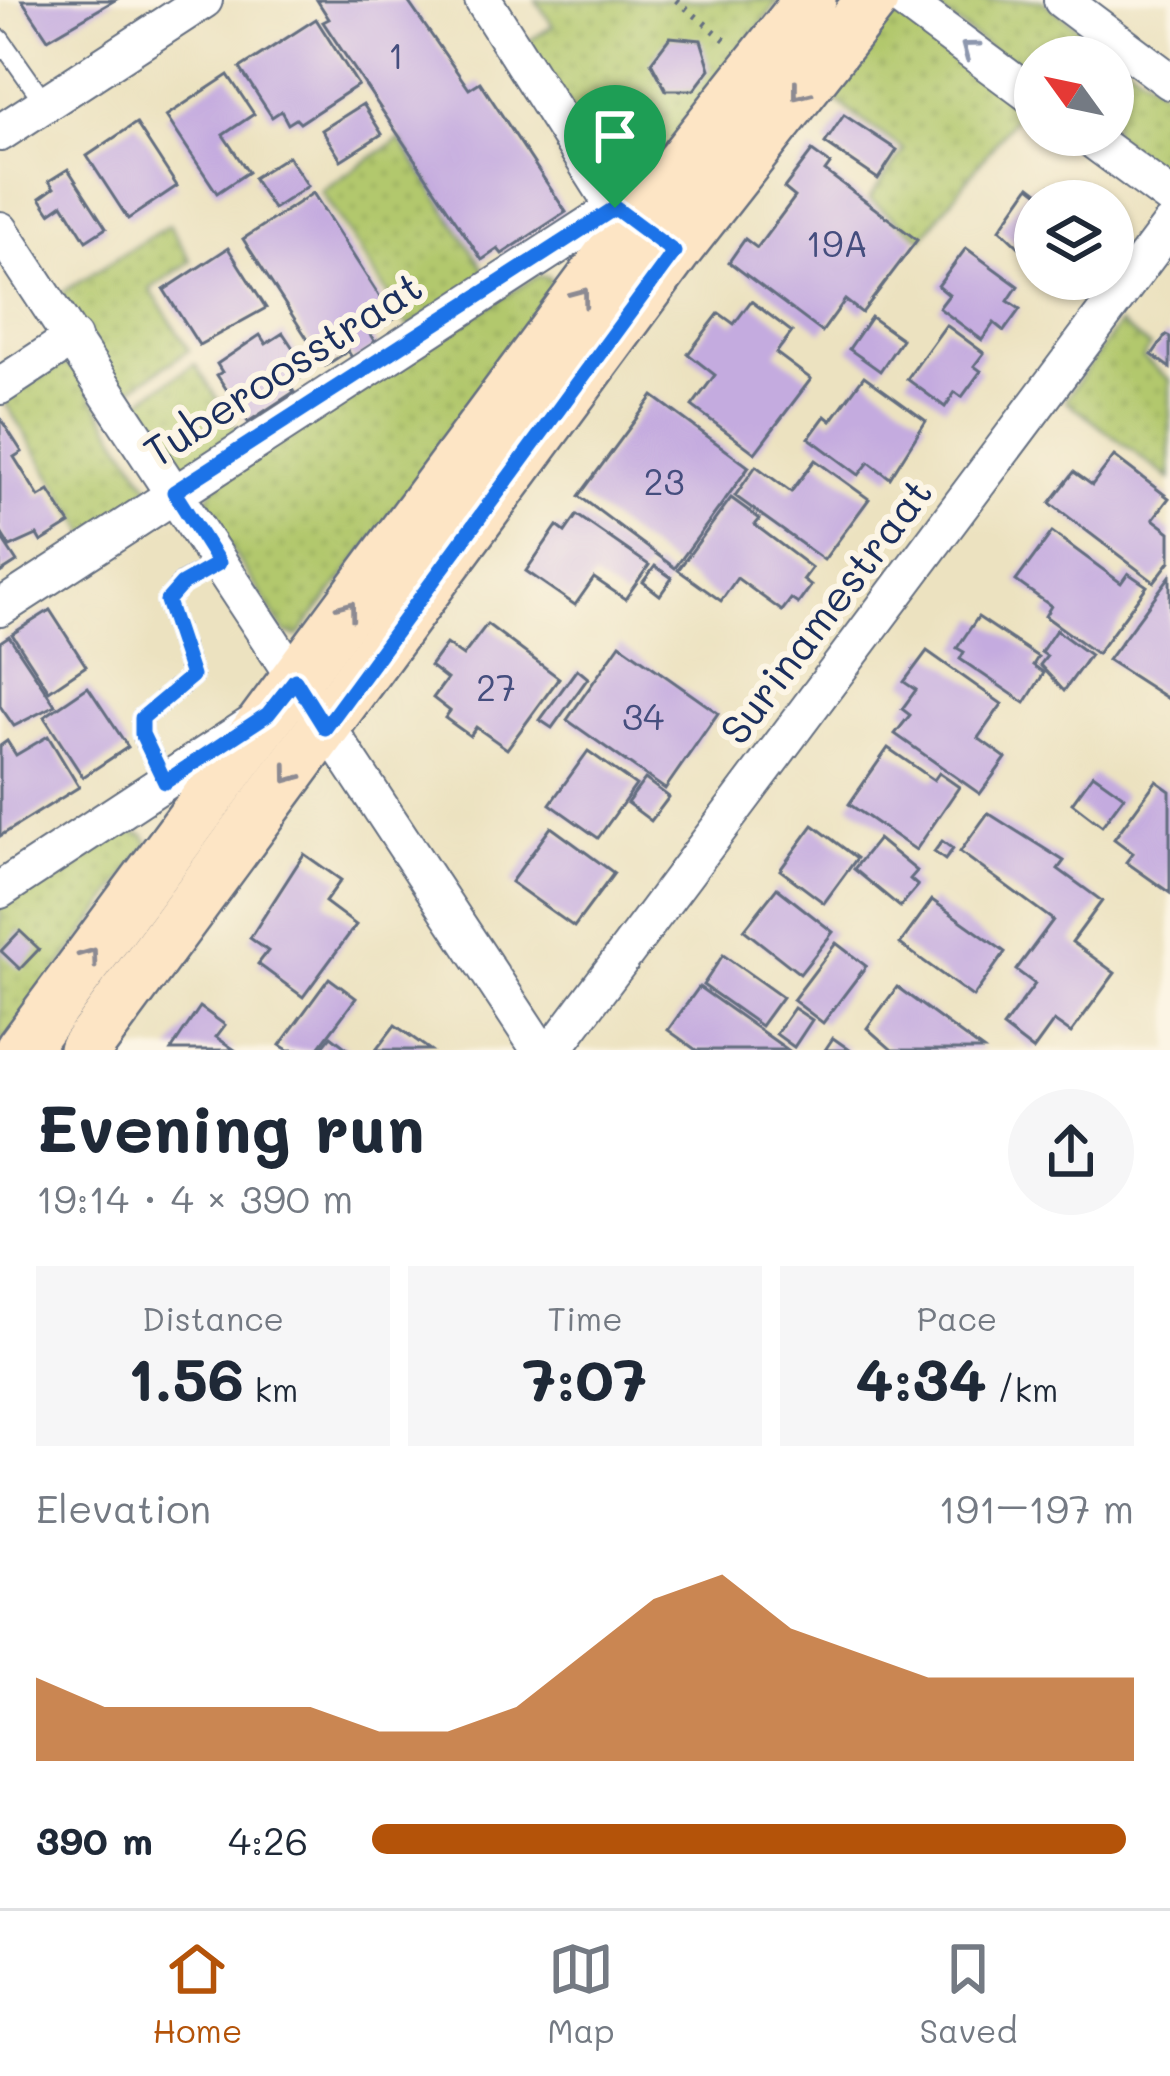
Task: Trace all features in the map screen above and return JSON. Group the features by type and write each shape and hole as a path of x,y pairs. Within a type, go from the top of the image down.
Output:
{"main road":[{"path":"21,1050 281,697 810,0"},
{"path":"85,1050 325,728 641,227 872,0"}],"street":[{"path":"483,0 641,227"},
{"path":"903,0 1014,82"},
{"path":"1062,0 1170,81"},
{"path":"0,133 194,2"},
{"path":"1114,156 1170,197"},
{"name":"Surinamestraat","path":"554,1050 1170,226"},
{"name":"Tuberoosstraat","path":"0,608 174,492 641,227"},
{"path":"0,230 219,563 281,697 325,728 540,1050"},
{"path":"0,386 73,338"},
{"path":"0,890 165,782 281,697"}],"lane":[{"path":"0,39 45,104"},
{"path":"165,782 142,734 142,718 192,676 167,601 182,584 219,563"}],"path":[{"path":"676,0 758,67"}],"green space":[{"path":"536,0 779,0 649,177 610,169 527,42 553,26"},
{"path":"925,0 1041,0 1089,36 1014,36 1014,66"},
{"path":"906,19 1014,99 1014,118 922,239 869,199 904,150 820,90 878,20"},
{"path":"1134,69 1170,96 1170,177 1134,150"},
{"path":"400,139 488,276 409,328 321,191"},
{"path":"169,225 191,261 150,289 189,350 124,393 60,294"},
{"path":"537,276 548,277 563,294 298,636 286,633 208,513 207,499 216,484"},
{"path":"1119,324 1150,347 1143,358 1170,380 1170,479 1065,400"},
{"path":"64,364 75,370 153,493 92,541 3,399"},
{"path":"195,364 242,438 193,470 173,463 134,405"},
{"path":"125,830 144,835 149,844 0,1050 0,904"}],"building":[{"path":"22,0 115,0 48,39"},
{"path":"317,0 407,0 469,89 480,82 566,212 502,254 498,249 482,260 323,22 329,19"},
{"path":"316,19 358,85 300,123 296,119 288,124 281,111 272,117 240,68"},
{"path":"670,37 701,40 710,69 694,90 666,90 651,62"},
{"path":"228,75 254,114 223,135 248,172 217,193 166,116"},
{"path":"363,104 382,134 341,160 322,130"},
{"path":"844,115 897,150 878,179 825,143"},
{"path":"136,123 177,186 128,219 87,156"},
{"path":"812,151 830,164 825,171 917,240 862,313 845,300 822,332 729,262 745,239 757,248 795,197 784,188"},
{"path":"288,156 308,186 273,209 253,178"},
{"path":"68,169 106,228 86,241 63,204 50,213 40,198 54,188 49,181"},
{"path":"313,193 394,319 370,334 377,346 354,361 348,351 325,366 243,239"},
{"path":"1014,209 1014,242 1000,229"},
{"path":"228,248 266,308 199,345 164,290"},
{"path":"966,248 1014,283 1008,301 1020,309 1004,331 994,323 982,340 939,308 949,295 938,286"},
{"path":"751,301 792,332 776,353 811,379 755,453 692,406 715,375 688,354 719,313 734,324"},
{"path":"871,317 902,339 880,371 849,349"},
{"path":"946,325 984,353 974,366 981,371 962,397 955,392 945,407 907,379"},
{"path":"283,333 309,372 289,385 294,392 248,422 217,375 222,372 217,364 260,335 266,344"},
{"path":"1166,335 1170,337 1170,368 1152,355"},
{"path":"864,376 926,421 890,478 869,462 859,475 809,438 825,416 831,421"},
{"path":"653,396 749,467 675,568 579,496"},
{"path":"0,418 22,452 14,457 39,497 49,491 70,524 41,542 37,535 10,547 0,531"},
{"path":"1114,456 1169,498 1153,519 1170,532 1170,561 1154,582 1050,503 1074,472 1092,485"},
{"path":"815,460 869,499 824,560 735,496 756,466 791,492"},
{"path":"731,498 760,519 755,525 812,568 803,580 811,586 798,604 791,599 782,611 737,578 721,601 678,570"},
{"path":"577,515 649,565 625,599 594,578 575,605 526,571 557,526 565,532"},
{"path":"1052,532 1121,583 1128,573 1147,586 1097,654 1045,616 1051,606 1016,581"},
{"path":"0,536 17,562 0,573"},
{"path":"655,566 672,578 660,595 643,582"},
{"path":"1170,576 1170,700 1108,660"},
{"path":"50,610 86,666 49,691 12,634"},
{"path":"978,617 1038,657 1033,665 1044,673 1025,703 960,659 964,652 957,648"},
{"path":"487,624 559,678 507,749 476,727 470,736 445,718 450,711 433,698 447,679 430,666 446,644 463,656"},
{"path":"1056,630 1090,655 1064,691 1040,665 1047,656 1041,652"},
{"path":"9,636 55,705 14,726 0,706 0,642"},
{"path":"620,644 718,713 665,789 567,720"},
{"path":"927,651 1002,704 978,738 1006,758 980,794 895,734 910,715 902,709 916,690 904,682"},
{"path":"577,669 588,678 552,728 540,720"},
{"path":"88,687 128,747 83,777 44,717"},
{"path":"48,736 79,787 0,836 0,746 7,741 16,755"},
{"path":"888,748 934,780 939,773 959,787 916,850 849,804"},
{"path":"588,751 636,785 598,838 550,804"},
{"path":"1093,774 1124,796 1102,826 1072,803"},
{"path":"645,779 669,797 651,821 627,803"},
{"path":"1156,781 1170,791 1170,893 1126,862 1133,853 1114,839"},
{"path":"988,813 1064,861 1058,869 1102,901 1072,942 1115,973 1071,1033 1054,1021 1033,1050 1003,1027 1035,984 1016,970 1053,920 960,852"},
{"path":"813,825 857,858 824,903 780,870"},
{"path":"551,827 614,873 574,927 511,882"},
{"path":"878,839 917,871 910,879 918,886 900,907 854,869"},
{"path":"942,841 953,849 945,860 934,852"},
{"path":"304,854 341,880 325,902 356,925 303,997 258,964 268,951 250,938"},
{"path":"777,888 833,932 800,974 744,930"},
{"path":"932,900 1005,952 973,997 900,944"},
{"path":"20,931 39,949 20,969 1,951"},
{"path":"836,943 866,966 823,1023 793,1000"},
{"path":"723,955 782,997 761,1026 703,985"},
{"path":"329,978 356,998 317,1050 288,1050 280,1045"},
{"path":"699,987 788,1050 696,1050 668,1030"},
{"path":"897,987 983,1050 892,1050 867,1028"},
{"path":"200,1007 225,1025 216,1037 235,1050 171,1050"},
{"path":"794,1008 812,1020 794,1047 776,1034"},
{"path":"395,1025 430,1050 376,1050"},
{"path":"331,1036 349,1050 320,1050"},
{"path":"833,1038 850,1050 825,1050"}],"route":[{"path":"615,208 674,252 325,728 295,680 268,714 165,782 142,734 142,718 147,708 192,676 167,601 182,584 219,563 174,492 615,208"}]}
